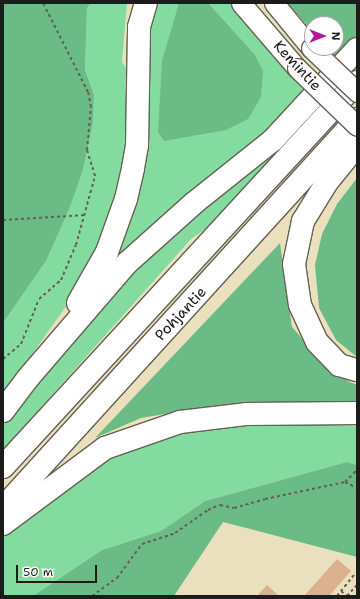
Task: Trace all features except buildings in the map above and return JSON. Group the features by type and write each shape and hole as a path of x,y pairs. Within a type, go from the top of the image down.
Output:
{"highway":[{"path":"28,378 88,287 107,252 126,199 137,145 139,27 146,3"},
{"path":"3,411 28,378 127,263 189,208 273,140 357,49"},
{"name":"Pohjantie","path":"3,468 357,82"},
{"name":"Pohjantie","path":"3,508 357,119"},
{"path":"357,145 327,182 303,221 294,264 300,305 317,342 340,365 357,370"},
{"path":"3,524 105,448 180,422 246,414 357,413"}],"main road":[{"name":"Kemintie","path":"241,3 297,68 357,126"},
{"name":"Kemintie","path":"274,3 304,39"},
{"name":"Kemintie","path":"320,56 357,92"}],"path":[{"path":"3,360 21,344 40,299 61,280 86,214 95,176 87,150 91,107 83,81 62,45 43,3"},
{"path":"3,220 86,214"},
{"path":"92,596 117,578 142,544 175,534 208,510 220,505 234,508 265,498 344,482 357,470"},
{"path":"344,482 357,488"},
{"path":"337,596 355,574"},
{"path":"341,591 347,596 357,585"}],"green space":[{"path":"3,3 91,3 87,8 85,70 94,95 93,123 83,170 69,209 46,261 3,323"},
{"path":"91,3 127,3 122,62 129,72 132,99 120,198 82,284 3,395 3,323 46,261 83,170 93,123 94,95 85,70 87,8"},
{"path":"151,3 230,3 309,93 88,295 110,253"},
{"path":"179,3 208,3 255,55 263,71 261,97 248,119 226,130 164,141 158,132 162,61"},
{"path":"288,3 357,3 357,37 344,52 344,16 304,16 304,22"},
{"path":"332,56 340,56 336,61"},
{"path":"319,105 206,229 192,238 3,450 3,423 100,299"},
{"path":"357,178 357,357 336,340 319,308 315,265 322,234 337,204"},
{"path":"280,243 292,327 321,360 348,381 357,385 357,407 207,407 141,418 95,438"},
{"path":"357,419 357,465 347,462 205,501 161,531 102,550 33,596 3,596 3,535 54,490 108,456 181,430 246,420"},
{"path":"347,462 357,465 357,557 223,522 174,596 33,596 102,550 161,531 205,501"}]}
